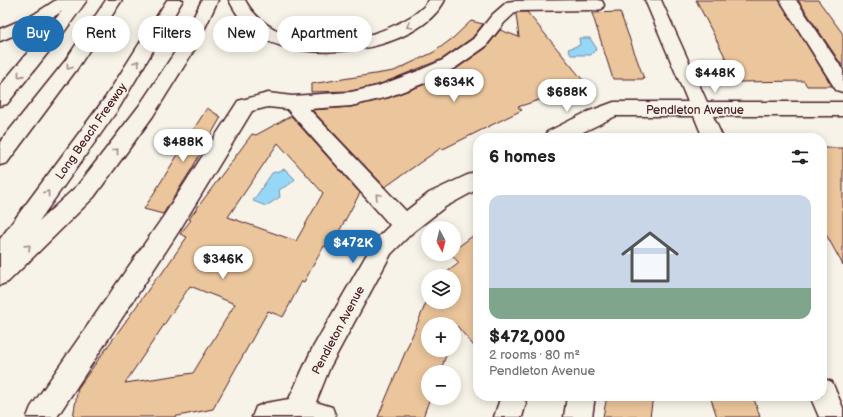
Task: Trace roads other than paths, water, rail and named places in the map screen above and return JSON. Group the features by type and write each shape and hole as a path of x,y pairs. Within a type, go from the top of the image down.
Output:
{"main road":[{"path":"0,35 39,19 67,0"},
{"path":"0,99 56,31 79,0"},
{"path":"0,157 71,65 114,0"},
{"name":"Long Beach Freeway","path":"0,258 112,103 175,0"},
{"path":"0,274 86,191 146,111 187,47 210,0"},
{"path":"237,0 242,10 253,23 272,36 296,42 325,46 351,45 376,40 400,31 422,18 437,0"},
{"path":"653,0 711,133"},
{"path":"788,0 843,85"},
{"path":"41,417 171,224 245,106 268,100 292,103 351,99 381,92 424,76 449,64 479,43 498,19 513,6 596,5"},
{"path":"292,103 405,224"},
{"name":"Pendleton Avenue","path":"564,133 594,117 614,110 843,109"},
{"name":"Pendleton Avenue","path":"310,414 321,358 383,247 405,224 437,200 473,182"},
{"path":"578,417 580,401"},
{"path":"826,401 833,417"},
{"path":"266,417 310,414"}],"water":[{"path":"579,38 590,38 597,49 591,55 571,55 568,49 580,45"},
{"path":"285,169 295,179 290,184 279,190 280,197 266,206 253,201 272,173"}]}
